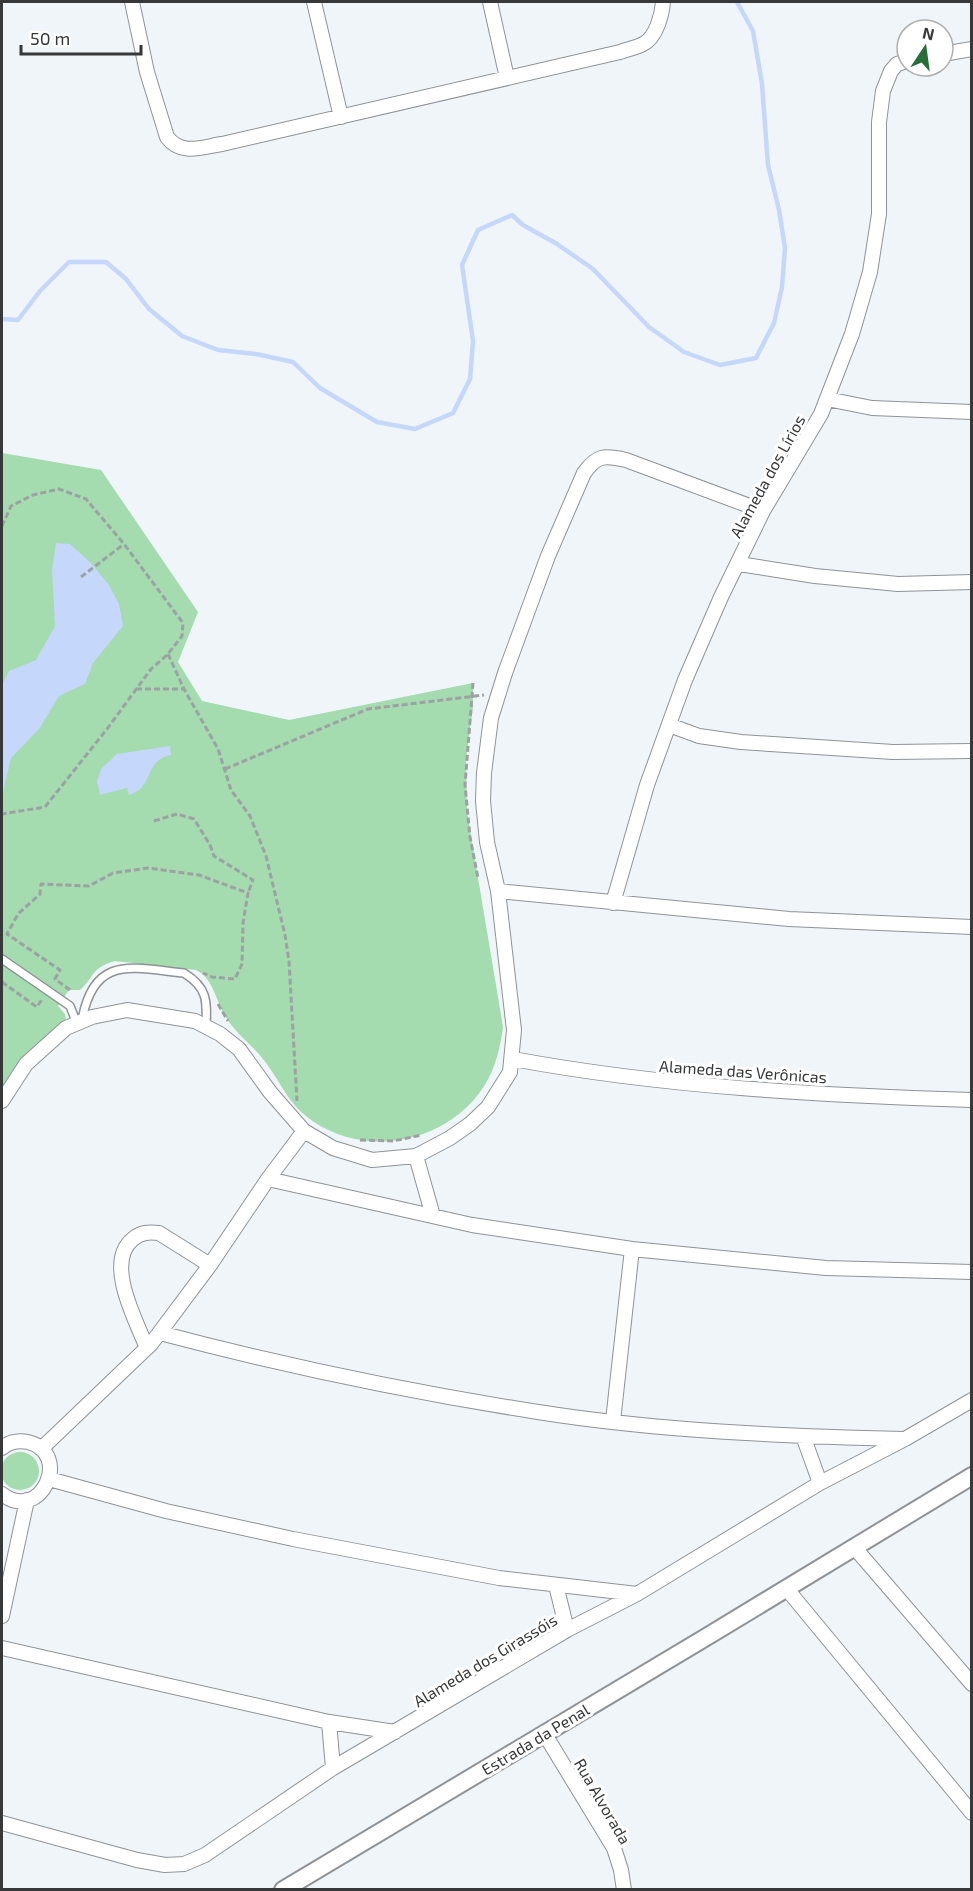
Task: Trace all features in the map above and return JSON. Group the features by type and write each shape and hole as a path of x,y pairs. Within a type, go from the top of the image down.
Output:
{"street":[{"path":"132,2 147,72 167,137 173,145 192,149 620,52 645,44 654,33 660,20 663,2"},
{"path":"314,2 341,117"},
{"path":"490,2 507,78"},
{"path":"955,52 972,49"},
{"name":"Alameda dos Lírios","path":"613,903 647,785 685,680 721,597 763,511 821,414 852,334 870,272 879,214 879,122 883,91 895,66"},
{"path":"827,399 872,408 972,412"},
{"path":"2,1101 26,1064 66,1028 92,1017 127,1010 195,1021 220,1034 239,1049 276,1100 304,1131 333,1148 372,1160 416,1156 450,1138 470,1124 488,1107 510,1072 513,1059 513,1007 498,891 487,842 483,801 490,718 548,556 584,473 592,461 603,456 626,460 763,511"},
{"path":"739,564 815,576 898,584 972,582"},
{"path":"669,725 699,736 741,742 893,752 972,751"},
{"path":"498,891 789,918 972,927"},
{"name":"Alameda das Verônicas","path":"513,1059 658,1081 863,1096 972,1100"},
{"path":"41,1449 160,1333 304,1131"},
{"path":"416,1156 433,1216"},
{"path":"268,1179 472,1225 632,1249 826,1268 972,1272"},
{"path":"147,1348 129,1304 120,1273 121,1260 129,1242 139,1234 159,1233 210,1265"},
{"path":"612,1421 632,1249"},
{"path":"160,1333 261,1360 538,1412 612,1421 803,1436 905,1440"},
{"name":"Alameda dos Girassóis","path":"2,1823 137,1860 165,1865 184,1864 205,1855 333,1768 567,1630 637,1593 820,1483 905,1440 972,1400"},
{"path":"803,1436 820,1483"},
{"path":"2,1498 27,1500 42,1492 49,1479 50,1465 41,1449 24,1441 3,1442"},
{"name":"Estrada da Penal","path":"283,1890 972,1476"},
{"path":"49,1479 166,1511 292,1539 500,1578 637,1593"},
{"path":"2,1616 27,1500"},
{"path":"854,1547 972,1684"},
{"path":"556,1585 567,1630"},
{"path":"786,1588 972,1813"},
{"path":"2,1648 329,1722 395,1732"},
{"path":"329,1722 333,1768"},
{"name":"Rua Alvorada","path":"544,1733 614,1848 624,1890"}],"lane":[{"path":"2,959 70,1006 79,1023"},
{"path":"79,1023 85,1004 99,981 109,973 125,967 184,973 191,978 206,995 206,1027"}],"path":[{"path":"2,526 11,506 33,495 59,489 86,499 124,544 183,624 182,636 168,654 151,669 45,807 2,814"},
{"path":"81,577 124,544"},
{"path":"168,654 184,689 218,749 231,790 250,816 260,837 285,935 294,1024 297,1107 290,1102"},
{"path":"473,683 465,785 470,837 481,886"},
{"path":"136,689 184,689"},
{"path":"225,769 368,709 498,693"},
{"path":"154,821 177,814 194,819 214,856 253,879 243,923 242,964 235,979 212,977 196,970 210,980"},
{"path":"76,991 70,990 55,979 60,970 7,934 18,914 40,894 41,884 88,886 113,873 148,868 199,875 248,893"},
{"path":"2,982 37,1007 43,996 58,1007 70,990"},
{"path":"217,1001 228,1022"},
{"path":"352,1138 376,1142 393,1141 424,1134"}],"green space":[{"path":"2,453 101,470 198,612 178,662 202,701 289,720 473,683 473,707 466,759 467,812 503,1027 492,1071 478,1094 460,1113 439,1127 415,1137 389,1141 363,1140 338,1134 314,1122 297,1108 263,1059 229,1022 211,986 202,974 196,970 115,961 97,970 80,990 69,990 58,1006 65,1014 66,1020 2,1092"},
{"path":"20,1452 27,1453 33,1458 38,1464 38,1478 33,1484 27,1489 20,1490 13,1489 7,1484 2,1478 1,1471 2,1464 7,1458 13,1453"}],"water":[{"path":"56,543 70,544 90,562 109,585 119,604 123,626 93,663 85,684 59,696 40,728 11,758 2,797 2,685 9,671 36,660 55,626 52,570"},
{"path":"170,746 171,755 156,763 143,786 137,791 129,795 127,788 100,795 97,781 101,769 117,754"}],"waterway":[{"path":"2,319 18,320 40,291 69,262 106,262 126,279 149,309 182,336 218,350 256,354 293,362 320,388 377,422 415,429 453,413 470,379 473,341 462,265 478,230 512,215 523,225 557,244 593,269 649,327 684,352 720,365 756,358 774,323 782,287 785,248 768,165 762,84 753,31 737,2"}]}
